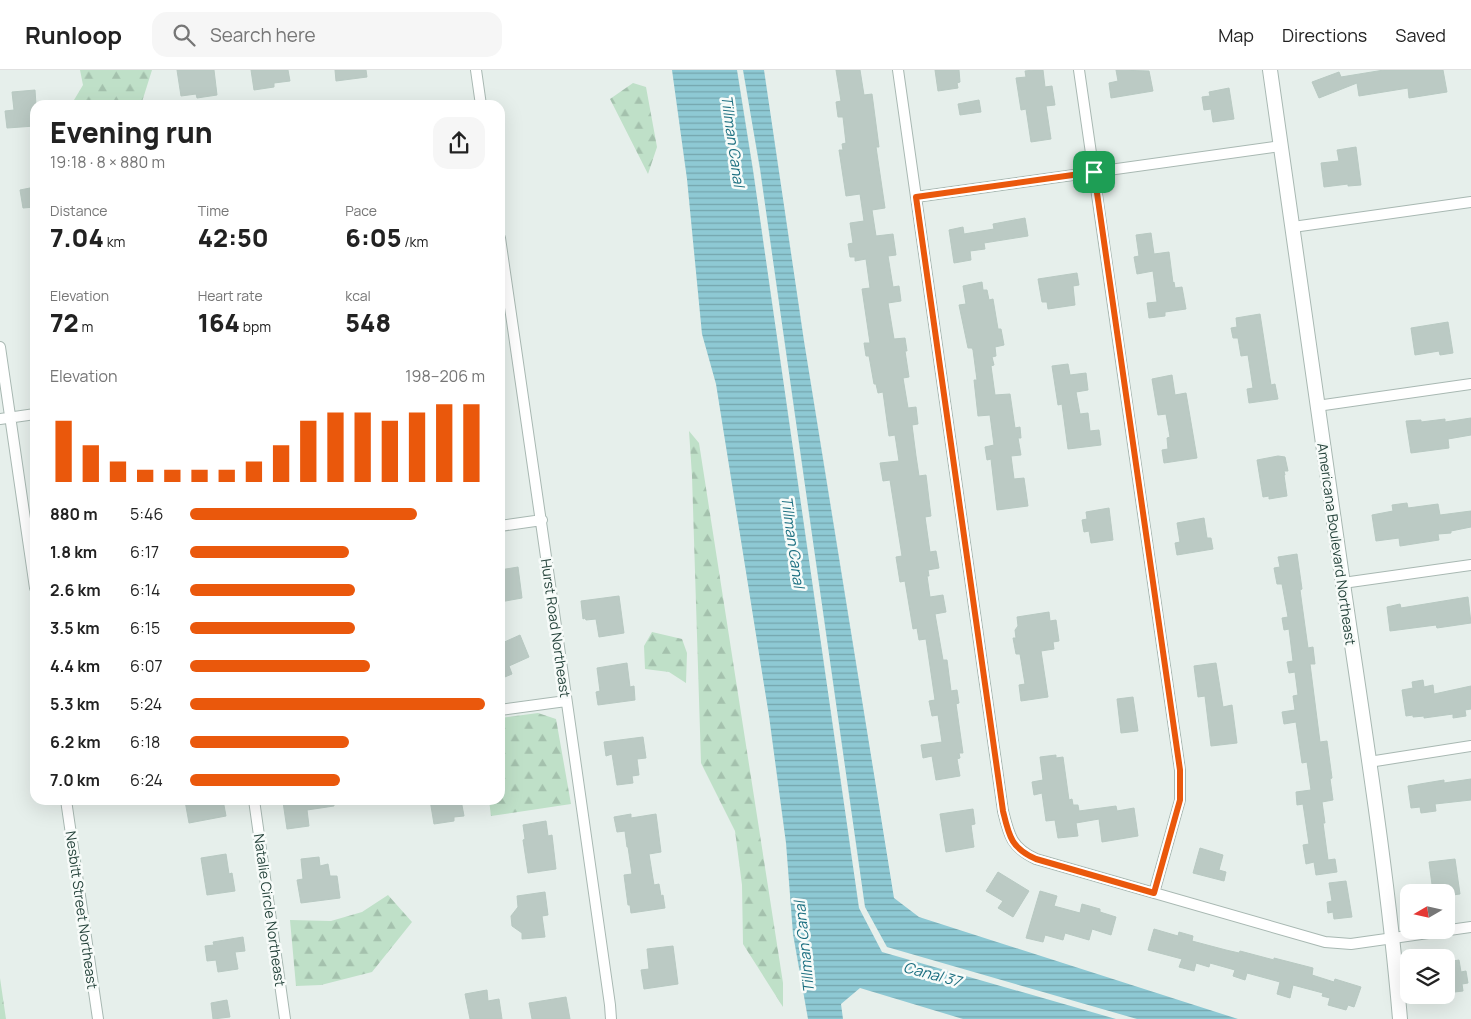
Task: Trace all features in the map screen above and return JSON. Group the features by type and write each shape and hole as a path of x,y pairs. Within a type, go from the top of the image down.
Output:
{"street":[{"path":"476,70 480,100"},
{"path":"898,70 1003,811 1007,829 1014,843 1024,854 1036,859 1325,942 1351,944 1471,927"},
{"path":"1079,70 1180,770 1180,800 1154,893"},
{"name":"Americana Boulevard Northeast","path":"1270,70 1369,762 1393,938 1400,1019"},
{"path":"916,197 1281,146"},
{"path":"1293,227 1471,202"},
{"name":"Hurst Road Northeast","path":"505,272 542,520 611,1019"},
{"path":"0,347 5,418 30,560"},
{"path":"1317,406 1471,384"},
{"path":"5,418 30,415"},
{"path":"505,525 542,520"},
{"path":"1343,583 1471,565"},
{"path":"505,709 566,701"},
{"path":"1369,762 1471,746"},
{"name":"Nesbitt Street Northeast","path":"67,805 98,1019"},
{"name":"Natalie Circle Northeast","path":"255,805 286,1019"}],"green space":[{"path":"80,70 152,70 143,100 74,100 83,85"},
{"path":"633,83 646,87 657,147 648,174 610,99"},
{"path":"689,431 699,443 783,983 783,1007 743,944 742,885 735,831 701,763"},
{"path":"652,632 682,639 687,653 686,683 669,672 645,669 644,646"},
{"path":"538,713 556,719 571,804 491,816 490,805 505,805 505,717"},
{"path":"388,895 412,922 372,972 321,985 296,986 290,920 331,921 362,912"},
{"path":"0,978 6,1019 0,1019"}],"water":[{"path":"672,70 737,70 859,908 882,952 1116,1019 963,1019 860,988 841,1004 843,1019 808,1019 793,934 786,843 769,716 716,384 702,334 687,179"},
{"path":"743,70 764,70 804,341 894,898 919,917 1238,1019 1137,1019 887,947 865,907 760,169"}],"building":[{"path":"177,70 214,70 217,95 197,98 196,94 181,96"},
{"path":"251,70 288,70 290,81 274,83 274,87 254,90"},
{"path":"335,70 366,70 367,77 336,81"},
{"path":"836,70 860,70 864,95 872,94 879,147 876,147 885,208 872,210 876,236 893,234 896,255 888,256 893,287 899,286 901,301 888,303 894,339 905,338 909,377 903,378 908,408 916,407 918,424 912,425 916,456 919,476 926,475 931,516 925,517 930,552 936,551 939,568 928,570 929,576 927,576 930,597 943,595 946,612 935,614 943,660 947,660 951,691 957,690 959,703 956,704 963,753 959,753 960,758 957,759 960,776 936,780 932,756 923,758 921,745 942,742 938,715 932,716 929,701 935,700 926,639 919,640 917,628 913,629 905,581 900,582 896,557 902,556 890,480 883,481 880,463 899,461 895,435 889,436 883,392 878,393 876,384 874,384 869,356 866,356 864,343 870,343 862,289 870,288 866,259 855,261 855,257 850,257 848,244 853,243 850,223 864,221 860,194 846,196 839,150 843,150 842,144 846,143 843,117 838,117 836,102 841,101"},
{"path":"935,70 959,70 960,82 957,83 958,88 938,91"},
{"path":"1043,70 1045,87 1052,86 1055,105 1046,106 1051,139 1031,142 1026,109 1021,110 1016,78 1026,77 1025,71"},
{"path":"1116,70 1149,71 1153,91 1111,98 1109,83 1118,81"},
{"path":"1384,70 1443,70 1447,92 1409,98 1408,88 1359,96 1357,83 1319,98 1312,82 1339,72 1341,77"},
{"path":"1229,88 1234,119 1213,122 1211,109 1204,110 1202,97 1210,96 1209,92"},
{"path":"35,90 36,100 30,100 30,126 7,128 5,111 14,110 12,92"},
{"path":"979,100 981,112 960,115 958,104"},
{"path":"1356,147 1361,185 1348,186 1348,184 1324,187 1321,163 1339,161 1337,150"},
{"path":"30,188 30,207 23,208 20,190"},
{"path":"1025,218 1028,236 984,243 985,249 970,251 971,260 954,263 949,230 963,227 964,234 994,229 993,224"},
{"path":"1151,233 1154,254 1169,252 1173,283 1175,288 1182,287 1186,309 1165,312 1165,316 1149,318 1147,303 1157,302 1153,271 1137,274 1134,257 1139,256 1136,235"},
{"path":"1077,273 1079,285 1073,286 1075,305 1048,309 1047,302 1042,302 1038,279"},
{"path":"982,282 983,290 987,290 989,300 993,299 998,329 1001,329 1004,345 995,347 996,356 992,357 994,365 991,366 995,395 1010,394 1015,428 1020,427 1021,438 1018,438 1021,455 1011,456 1014,479 1024,478 1028,506 997,510 991,459 987,460 985,447 994,445 990,415 978,416 974,380 977,380 973,350 968,348 959,305 966,304 963,286"},
{"path":"1260,314 1271,385 1275,384 1278,399 1249,403 1247,389 1253,388 1248,355 1241,356 1238,338 1233,338 1231,328 1237,327 1236,318"},
{"path":"1448,322 1453,353 1440,355 1439,351 1415,355 1411,328"},
{"path":"1068,364 1070,375 1086,373 1088,390 1076,392 1080,414 1088,413 1090,431 1099,430 1101,445 1068,449 1062,404 1058,405 1052,366"},
{"path":"1172,375 1175,395 1186,393 1197,458 1164,463 1162,450 1168,449 1167,438 1170,437 1166,414 1158,415 1152,379"},
{"path":"1471,418 1471,435 1448,439 1449,448 1411,453 1406,421 1421,420 1421,422 1445,419 1445,422"},
{"path":"1278,456 1285,457 1288,471 1284,471 1287,496 1269,499 1269,496 1263,497 1257,460"},
{"path":"1407,503 1408,508 1438,504 1440,515 1471,511 1471,527 1451,531 1451,533 1438,534 1439,540 1400,546 1399,538 1376,541 1372,515 1393,511 1392,505"},
{"path":"1109,508 1113,540 1091,543 1089,531 1084,532 1082,520 1087,519 1086,512"},
{"path":"1204,518 1207,538 1211,538 1213,549 1177,555 1175,543 1180,542 1177,523"},
{"path":"1297,554 1308,648 1313,647 1315,664 1310,664 1320,742 1327,741 1332,778 1330,779 1333,800 1322,802 1325,823 1323,823 1328,860 1335,859 1337,872 1316,875 1314,862 1306,864 1303,845 1309,844 1303,804 1297,805 1296,792 1311,790 1307,762 1302,763 1296,722 1284,724 1282,712 1295,710 1293,696 1298,695 1295,672 1289,673 1287,662 1293,661 1289,629 1284,630 1282,618 1288,617 1282,584 1277,584 1274,568 1280,567 1278,557"},
{"path":"518,567 522,598 505,601 505,569"},
{"path":"619,596 624,633 599,637 596,619 583,619 581,601"},
{"path":"1468,597 1471,623 1437,628 1436,625 1390,631 1387,607 1400,604 1401,608"},
{"path":"1049,612 1050,621 1056,620 1059,641 1053,642 1054,649 1041,651 1048,697 1021,701 1019,685 1025,684 1020,654 1016,654 1013,638 1016,638 1017,617"},
{"path":"520,635 529,657 509,666 512,674 505,677 505,642"},
{"path":"627,663 630,687 634,686 635,700 598,705 596,692 600,691 597,668"},
{"path":"1216,663 1223,707 1232,705 1237,743 1211,746 1205,696 1198,697 1194,666"},
{"path":"1423,680 1424,687 1433,685 1434,694 1471,686 1471,709 1465,710 1466,716 1453,718 1453,714 1424,718 1424,716 1406,716 1402,690 1413,688 1412,682"},
{"path":"1133,697 1138,731 1121,733 1117,699"},
{"path":"643,737 646,758 637,759 639,775 632,776 633,783 617,785 612,754 606,756 604,742"},
{"path":"1056,755 1056,758 1063,757 1069,800 1072,799 1073,805 1078,805 1079,811 1116,806 1117,811 1134,808 1138,836 1102,842 1099,819 1076,823 1078,836 1058,838 1055,820 1046,821 1042,793 1034,795 1032,782 1043,780 1040,757"},
{"path":"1471,779 1471,800 1435,804 1436,811 1421,813 1420,807 1411,808 1408,786 1444,780 1444,783"},
{"path":"186,805 224,805 226,816 189,823"},
{"path":"283,805 334,805 307,810 309,826 287,829"},
{"path":"431,805 462,805 464,816 454,817 454,821 434,824"},
{"path":"973,809 975,824 971,825 974,847 946,852 940,814"},
{"path":"631,814 631,818 656,814 661,852 649,854 654,885 659,884 665,908 631,913 630,905 628,905 624,875 632,874 628,847 625,831 617,832 614,817"},
{"path":"546,821 548,836 552,835 556,869 528,873 523,840 525,839 523,825"},
{"path":"1200,848 1223,855 1219,870 1226,872 1224,881 1193,873"},
{"path":"226,854 229,874 232,873 235,891 207,895 201,858"},
{"path":"319,857 320,866 328,864 330,876 337,876 340,898 301,903 297,880 303,879 301,859"},
{"path":"1455,859 1460,894 1455,895 1455,884 1432,884 1429,862"},
{"path":"998,872 1029,891 1013,917 998,908 1003,901 986,891"},
{"path":"1346,881 1352,917 1334,919 1333,912 1328,913 1327,902 1332,901 1329,883"},
{"path":"1040,891 1057,896 1054,906 1080,913 1082,904 1100,909 1100,912 1116,917 1111,935 1092,929 1089,940 1065,933 1063,940 1045,935 1043,942 1026,938"},
{"path":"545,892 548,915 542,916 545,937 522,939 522,933 512,926 511,916 518,907 517,896"},
{"path":"1154,929 1178,936 1179,932 1193,936 1192,941 1226,950 1239,953 1240,951 1274,960 1274,958 1313,968 1312,975 1334,982 1335,979 1361,987 1354,1007 1348,1005 1346,1010 1328,1005 1330,998 1322,996 1323,993 1293,985 1290,998 1277,994 1280,982 1247,973 1245,980 1233,976 1235,970 1210,963 1209,967 1196,963 1194,971 1179,967 1182,959 1148,950"},
{"path":"243,937 245,951 235,952 238,969 218,972 216,960 207,961 205,946 214,945 213,942"},
{"path":"673,946 678,984 644,989 641,970 649,969 647,949"},
{"path":"1459,960 1461,972 1466,971 1468,983 1462,984 1463,991 1455,992 1455,961"},
{"path":"487,990 488,1001 499,999 502,1019 470,1019 465,994"},
{"path":"566,997 570,1019 532,1019 529,1003"},
{"path":"227,1000 230,1017 213,1019 211,1003"}],"route":[{"path":"1094,172 1180,770 1180,800 1154,893 1024,854 1014,843 1007,829 916,197 1094,172"}],"water label":[{"name":"Tillman Canal","path":"733,141"},
{"name":"Tillman Canal","path":"793,542"},
{"name":"Tillman Canal","path":"804,947"},
{"name":"Canal 37","path":"932,974"}]}
